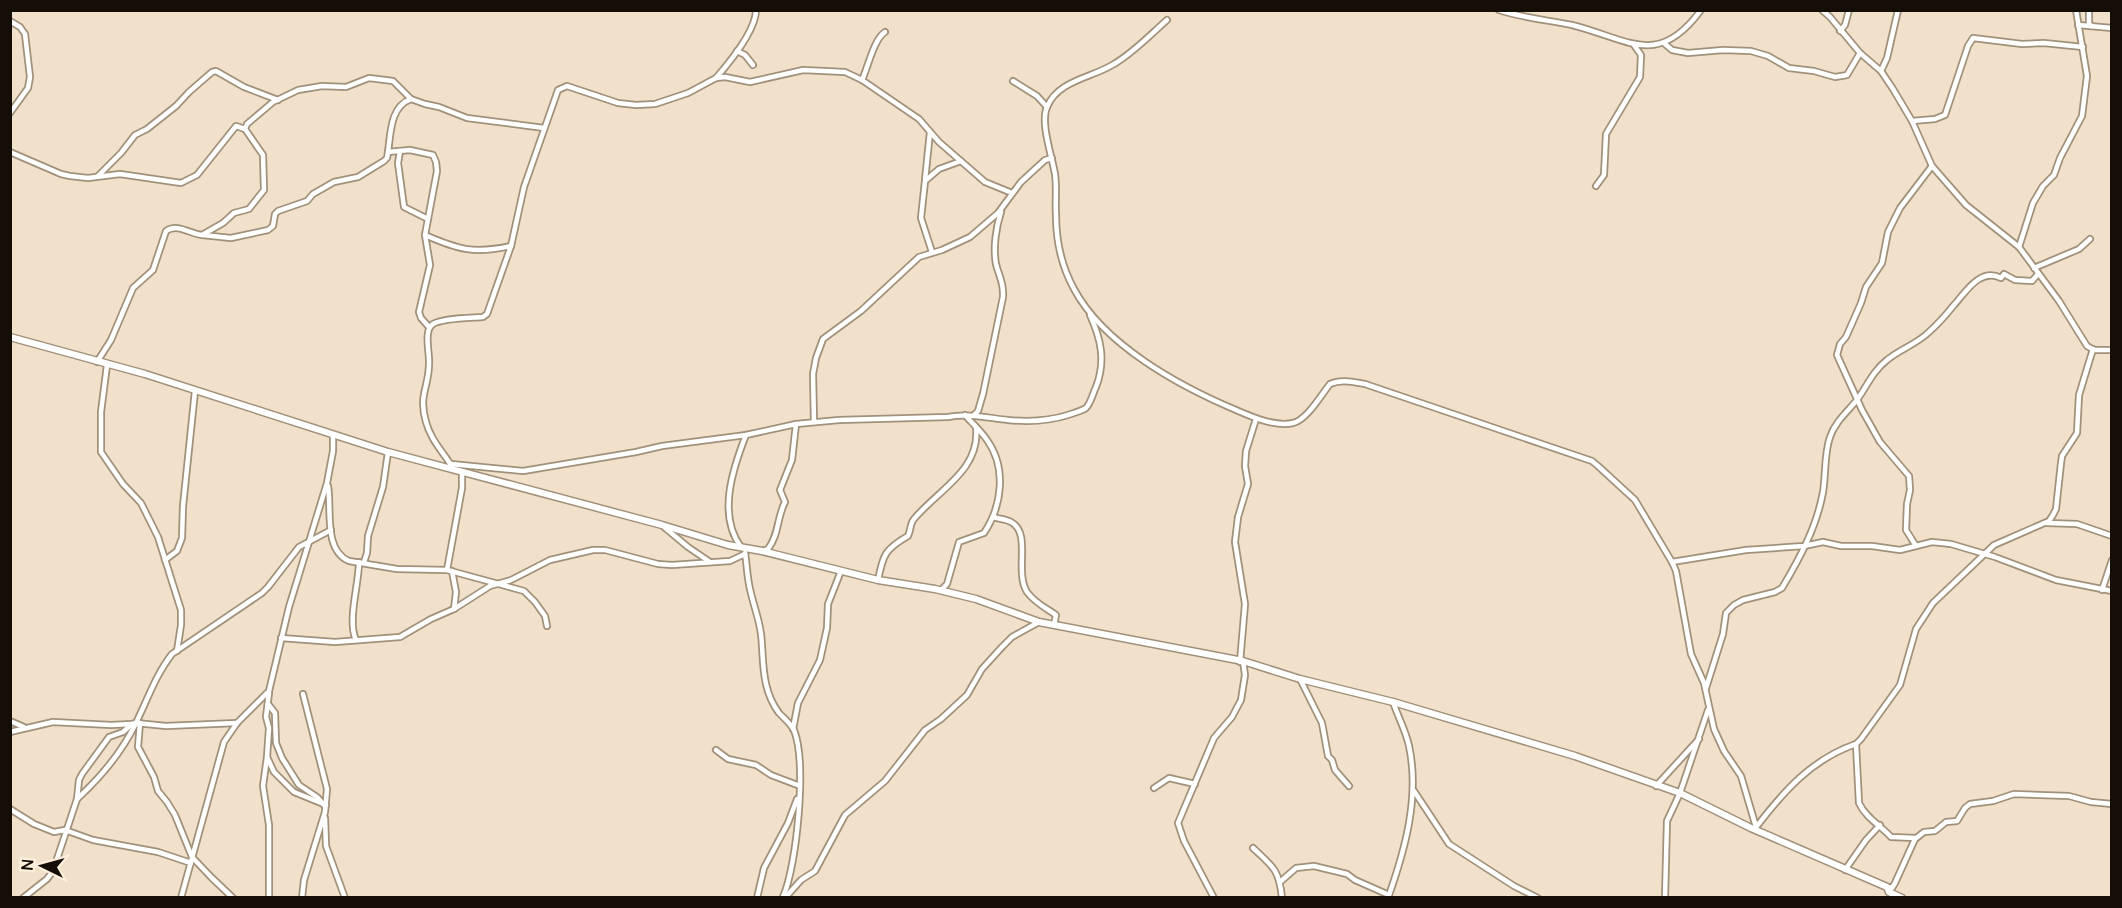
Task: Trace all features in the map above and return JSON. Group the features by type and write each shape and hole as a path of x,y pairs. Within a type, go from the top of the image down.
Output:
{"street":[{"path":"716,78 753,25 756,10"},
{"path":"1499,10 1516,16 1584,28 1634,44 1652,46 1678,36 1701,10"},
{"path":"1822,10 1860,53 1881,71 1912,121 1932,166 1966,205 2019,247 2059,301 2080,335 2093,349 2112,351"},
{"path":"1840,31 1845,25 1849,10"},
{"path":"1881,71 1887,58 1898,10"},
{"path":"2019,247 2033,202 2043,186 2054,176 2056,166 2082,116 2087,76 2076,10"},
{"path":"2089,11 2089,25 2092,26"},
{"path":"10,338 107,364 333,436 452,467 523,471 662,446 746,435 796,424 839,420 974,415 1010,420 1046,421 1086,408 1100,376 1102,356 1100,343 1088,312 1066,273 1060,252 1052,158 1045,125 1047,107 1060,89 1116,63 1167,20"},
{"path":"10,21 20,27 25,34 30,77 28,88 10,113"},
{"path":"2078,25 2112,28"},
{"path":"862,80 877,39 885,32"},
{"path":"1912,121 1935,119 1945,115 1968,46 1973,38 2022,44 2044,43 2083,47"},
{"path":"1664,43 1672,50 1688,53 1751,51 1768,56 1789,68 1821,72 1835,77 1847,75 1860,53"},
{"path":"1596,186 1604,175 1606,134 1640,77 1641,55 1634,44"},
{"path":"737,51 745,55 753,65"},
{"path":"429,327 441,322 485,316 490,308 511,246 524,187 558,90 564,86 618,103 636,105 655,104 688,93 716,78 725,77 750,82 803,70 845,72 862,80 913,114 985,182 1012,193"},
{"path":"98,176 135,135 147,129 176,106 212,72 216,71 244,87 278,100"},
{"path":"245,129 247,124 268,105 300,89 322,86 346,87 369,78 393,81 411,99 439,106 467,118 544,128"},
{"path":"1013,81 1037,96 1047,107"},
{"path":"97,362 111,340 133,288 153,270 165,233 174,227 202,235 231,237 268,230 273,226 274,216 278,211 307,201 313,194 334,182 362,174 386,160 396,112 401,104 411,99"},
{"path":"10,152 61,174 88,178 120,174 175,183 184,182 197,175 236,126 245,129 263,155 264,190 249,209 238,211 202,235"},
{"path":"930,132 921,218 932,252"},
{"path":"400,151 398,163 404,207 428,219"},
{"path":"388,152 420,152 432,154 435,159 437,169 425,235 430,265 419,312 429,327"},
{"path":"814,422 813,374 823,339 861,311 912,261 970,237 993,218 1012,193 1038,166 1052,158"},
{"path":"925,181 939,169 961,161"},
{"path":"1916,546 1906,530 1909,476 1880,442 1862,410 1839,360 1839,347 1859,308 1869,280 1882,263 1888,232 1900,208 1932,166"},
{"path":"974,415 978,411 985,387 1003,297 1003,282 996,263 997,227 1002,206"},
{"path":"425,235 454,248 466,250 493,250 511,246"},
{"path":"2034,268 2079,249 2090,239"},
{"path":"1706,688 1723,634 1726,613 1743,600 1782,588 1811,536 1823,493 1830,437 1869,379 1885,361 1926,335 1965,290 1977,280 1990,276 2001,278 2004,274 2015,280 2032,281 2038,274"},
{"path":"1088,312 1158,371 1220,404 1256,419 1293,423 1301,419 1330,384 1343,381 1353,382 1365,384 1592,461 1628,492 1676,571 1689,649 1706,688 1718,739 1741,776 1754,827"},
{"path":"429,327 427,339 429,365 423,391 425,421 431,435 452,467 462,473 662,525 743,550 762,551 878,580 942,590 947,585 959,542 981,535 993,518 999,494 998,466 991,446 965,415"},
{"path":"1754,827 1777,799 1816,763 1856,744 1900,685 1916,629 1927,610 1941,594 1999,542 2051,519 2056,509 2062,456 2077,433 2079,395 2093,349"},
{"path":"107,364 101,418 101,452 123,484 141,503 158,537 182,617 177,651"},
{"path":"165,560 177,551 182,538 183,506 195,391"},
{"path":"1215,897 1178,826 1214,738 1232,717 1241,700 1245,675 1242,662 1245,604 1236,550 1236,532 1241,504 1248,484 1245,466 1246,451 1256,419"},
{"path":"762,551 768,549 776,535 779,516 785,502 780,490 792,460 796,424"},
{"path":"878,580 885,554 891,546 908,536 913,520 947,488 971,458 977,440 976,427"},
{"path":"746,435 737,458 729,517 736,540 743,550 761,634 766,686 777,710 793,729"},
{"path":"269,897 269,825 263,786 269,728 266,717 269,692 281,638 327,483 333,451 333,436"},
{"path":"356,640 353,622 362,562 367,553 368,536 383,487 388,452"},
{"path":"454,609 456,592 450,570 462,488 462,473"},
{"path":"327,483 331,530 338,554 349,561 397,569 450,570 528,594 545,616 547,626"},
{"path":"993,518 1010,521 1020,531 1023,542 1020,565 1024,585 1027,592 1040,605 1056,615 1054,625"},
{"path":"2043,523 2077,524 2112,536"},
{"path":"662,525 710,562"},
{"path":"77,799 101,777 136,723 161,668 177,651 262,593 296,551 331,530"},
{"path":"1672,562 1746,550 1804,546 1823,542 1840,546 1872,546 1900,550 1924,543 1945,543 1986,554 2056,580 2112,591"},
{"path":"281,638 335,642 400,637 496,584 550,560 599,549 658,564 672,565 730,561 743,550"},
{"path":"2102,590 2112,560"},
{"path":"784,897 794,858 800,786 799,758 793,729 798,703 820,660 827,628 828,604 841,571"},
{"path":"935,589 976,599 1038,622 1242,662 1393,702 1575,756 1680,793 1845,870 1892,888 1917,838 1926,831 1935,831 1946,822 1957,821 1967,806 2010,795 2069,796 2091,802 2112,804"},
{"path":"784,897 801,880 815,872 845,815 885,781 925,730 967,695 982,669 1012,637 1038,622"},
{"path":"1300,679 1322,723 1328,756 1335,770 1350,786"},
{"path":"181,897 224,742 237,723 269,692"},
{"path":"303,693 327,789 324,836 326,846 345,897"},
{"path":"1280,882 1296,868 1314,866 1347,874 1388,896 1405,845 1413,790 1409,746 1393,702"},
{"path":"268,704 276,713 276,743 282,758 299,785 325,805"},
{"path":"1665,897 1667,821 1680,793 1709,707"},
{"path":"10,721 27,728"},
{"path":"10,732 53,722 118,725 136,723 166,726 237,723"},
{"path":"23,897 47,879 52,871 77,799 79,780 86,767 109,737 123,732 136,723"},
{"path":"136,723 138,747 154,777 158,791 175,815 192,856 211,878 233,897"},
{"path":"1656,786 1700,738"},
{"path":"1856,744 1859,803 1869,817 1891,837 1917,838"},
{"path":"716,750 728,759 756,765 771,775 800,786"},
{"path":"267,757 274,772 294,792 325,805"},
{"path":"1154,788 1169,778 1195,783"},
{"path":"1413,790 1449,844 1514,886 1538,897"},
{"path":"757,897 764,868 788,823 799,794"},
{"path":"10,809 34,824 54,832 65,830 93,840 158,852 191,863"},
{"path":"302,897 304,880 325,812"},
{"path":"1845,870 1880,825"},
{"path":"1253,848 1269,862 1276,872 1282,897"},
{"path":"1887,886 1889,892 1902,897"}]}
